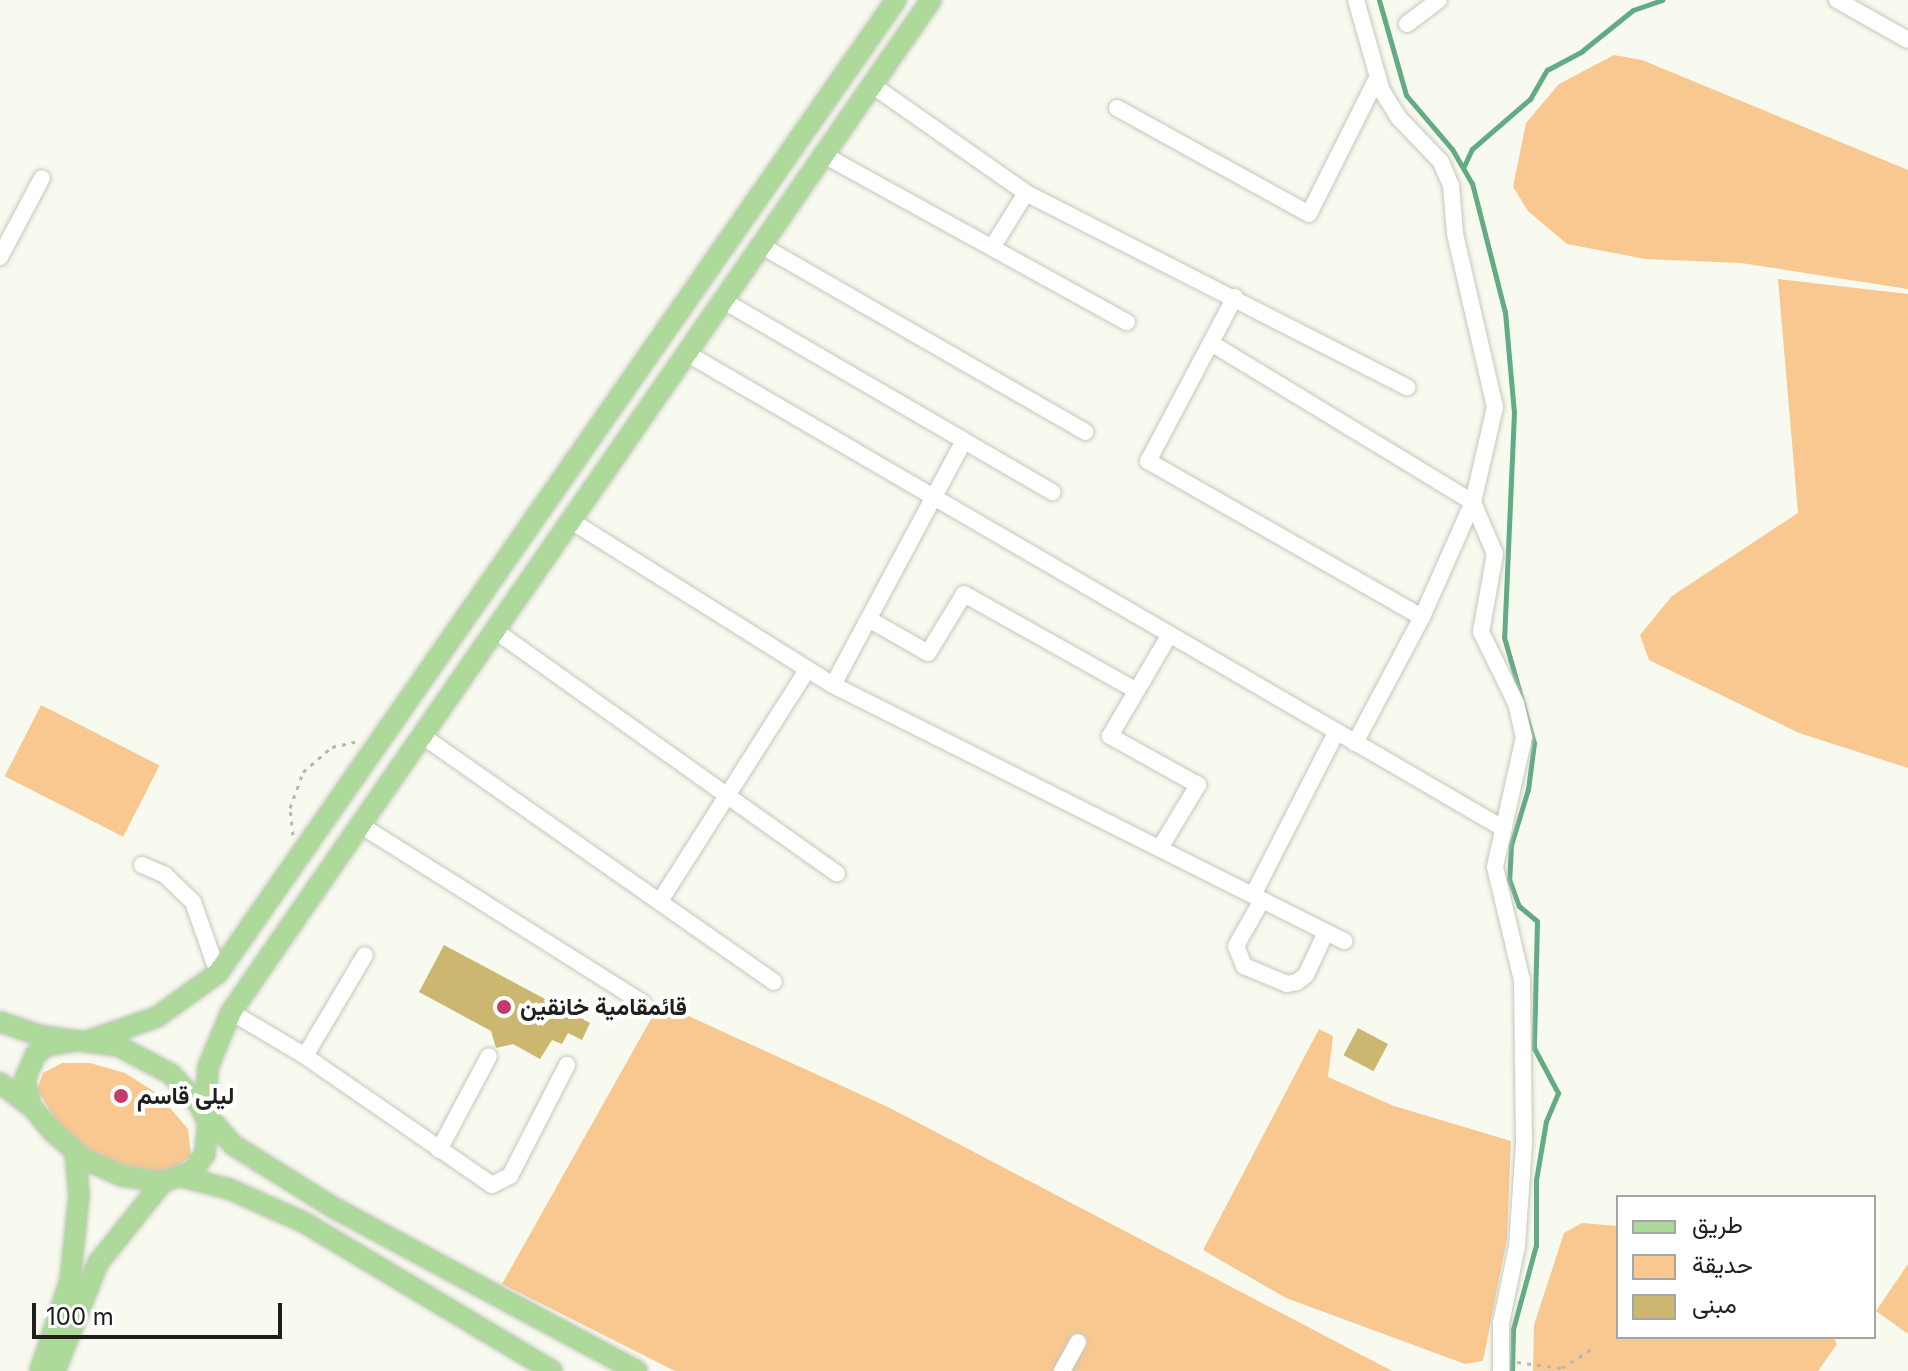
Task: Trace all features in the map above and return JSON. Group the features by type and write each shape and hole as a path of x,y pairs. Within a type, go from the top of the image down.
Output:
{"main road":[{"path":"31,1106 25,1079 35,1055 46,1046 81,1041 157,1017 218,973 896,0"},
{"path":"55,1371 98,1263 173,1179 205,1154 209,1134 205,1113 208,1067 231,1012 497,632 931,0"},
{"path":"841,79 849,95 868,90"},
{"path":"811,119 830,119 837,138"},
{"path":"383,736 419,743"},
{"path":"0,1022 81,1041 118,1046 159,1065 233,1145 334,1208 637,1371"},
{"path":"0,1083 31,1106 75,1152 122,1176 173,1179 229,1189 305,1223 552,1371"},
{"path":"40,1371 70,1281 79,1195 75,1152"}],"street":[{"path":"1355,743 1422,617 1473,502 1495,407 1455,234 1451,185 1441,162 1398,117 1377,78 1356,0"},
{"path":"1407,24 1439,0"},
{"path":"1837,0 1908,40"},
{"path":"1117,108 1309,214 1377,78"},
{"path":"868,90 1026,193 1407,387"},
{"path":"824,155 1127,322"},
{"path":"0,257 42,178"},
{"path":"993,246 1026,193"},
{"path":"762,246 1085,432"},
{"path":"1235,297 1148,461 1422,617"},
{"path":"724,301 1052,492"},
{"path":"1211,343 1473,502 1495,554 1481,632 1516,703 1524,737 1495,867 1522,980 1524,1144 1517,1246 1501,1323 1501,1371"},
{"path":"688,354 933,500 1504,829"},
{"path":"833,685 872,621 964,441"},
{"path":"573,522 833,685 1344,941"},
{"path":"872,621 928,653 964,594 1137,691"},
{"path":"497,632 725,798 837,874"},
{"path":"1160,848 1198,785 1110,736 1169,636"},
{"path":"660,901 807,670"},
{"path":"1326,932 1306,975 1297,982 1287,984 1244,966 1236,946 1336,733"},
{"path":"419,743 660,901 774,982"},
{"path":"362,826 643,1003"},
{"path":"142,865 165,875 193,902 218,973"},
{"path":"305,1056 365,955"},
{"path":"231,1012 305,1056 492,1185 502,1184 567,1065"},
{"path":"439,1150 489,1056"},
{"path":"1062,1371 1078,1342"}],"path":[{"path":"302,853 290,808 303,772 332,747 383,736"},
{"path":"1527,1364 1562,1368 1594,1347"}],"green space":[{"path":"1614,55 1642,60 1908,170 1908,289 1741,263 1645,259 1567,244 1528,211 1513,187 1526,123 1559,84"},
{"path":"1778,279 1908,294 1908,768 1799,733 1649,660 1640,635 1672,596 1798,513"},
{"path":"41,705 160,765 123,837 5,776"},
{"path":"660,1003 888,1107 1392,1371 675,1371 502,1284"},
{"path":"1319,1029 1333,1036 1328,1077 1394,1106 1511,1141 1507,1239 1483,1361 1465,1364 1286,1298 1203,1250"},
{"path":"62,1063 90,1063 125,1073 158,1094 188,1129 191,1156 168,1173 117,1167 67,1137 37,1090 43,1073"},
{"path":"1582,1223 1616,1226 1616,1339 1834,1339 1837,1344 1818,1371 1533,1371 1534,1325 1564,1233"},
{"path":"1908,1264 1908,1334 1876,1311"}],"building":[{"name":"قائمقامية خانقين","path":"444,945 590,1023 582,1040 568,1033 562,1044 552,1040 540,1059 513,1044 496,1048 491,1031 419,992"},
{"path":"1358,1028 1388,1044 1373,1071 1343,1055"}],"waterway":[{"path":"1379,0 1406,95 1452,149 1472,183 1505,312 1514,412 1504,637 1534,743 1528,789 1511,845 1509,879 1519,906 1537,921 1534,1048 1558,1093 1546,1121 1536,1180 1536,1245 1513,1329 1512,1371"},
{"path":"1464,166 1472,149 1530,99 1547,70 1582,51 1633,10 1662,0"}],"place":[{"name":"قائمقامية خانقين","path":"504,1007"},
{"name":"ليلى قاسم","path":"121,1096"}]}
